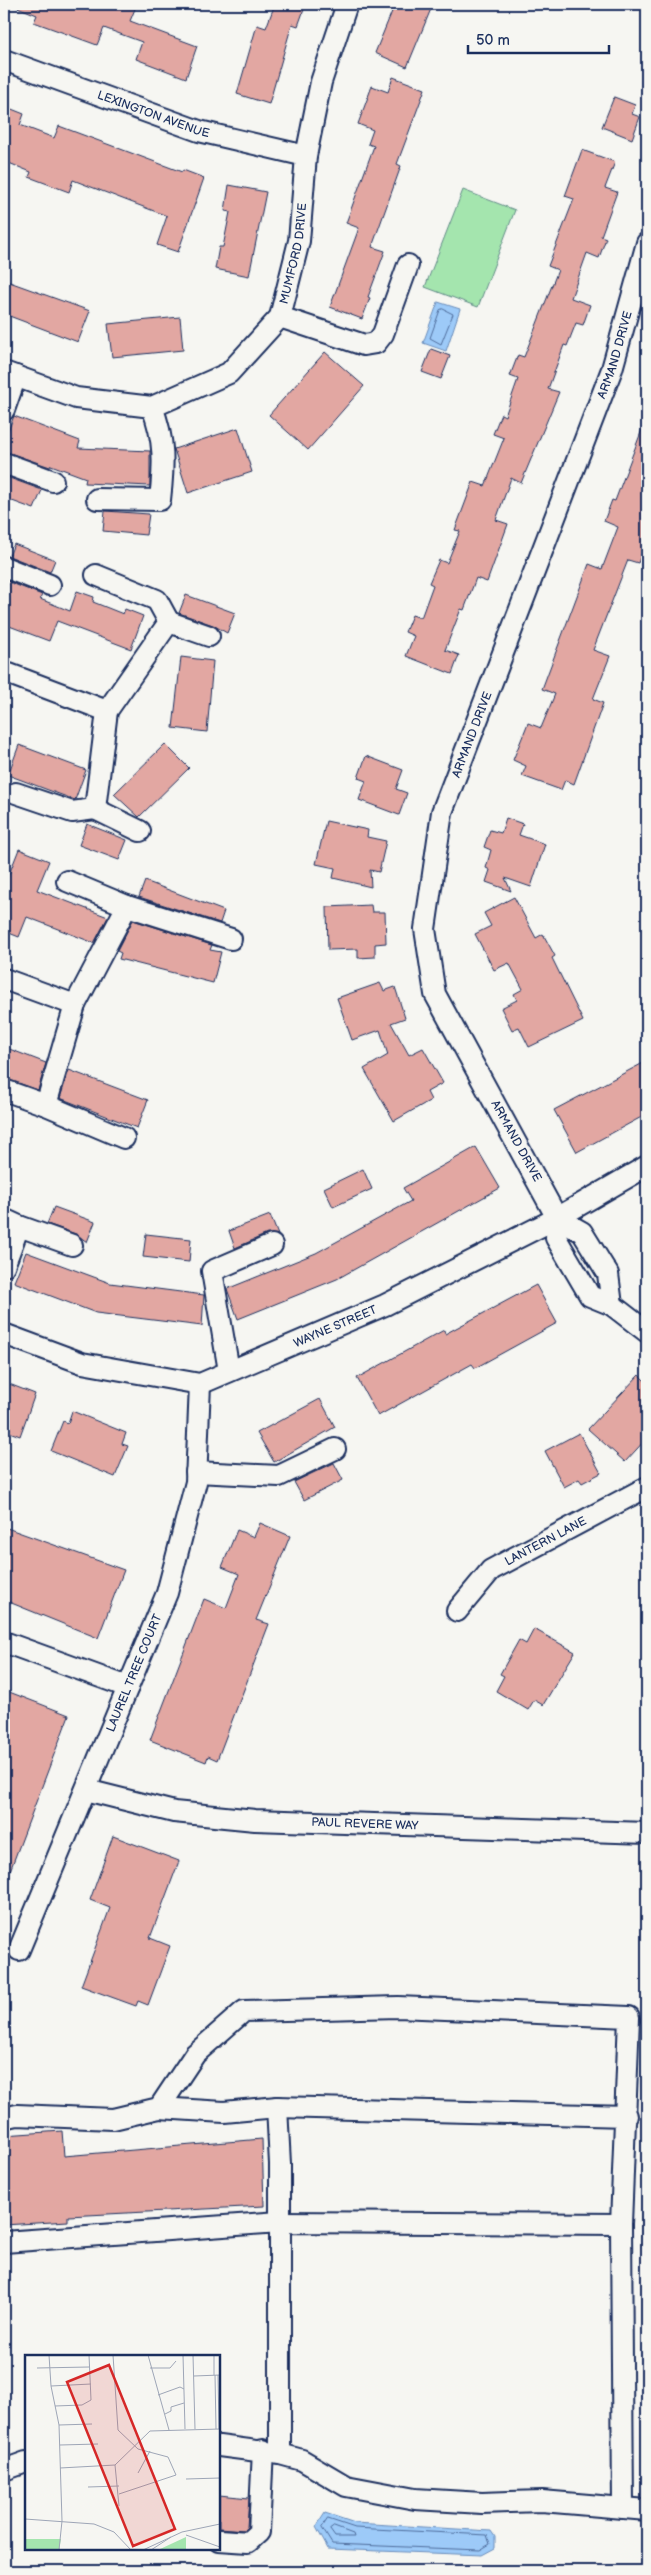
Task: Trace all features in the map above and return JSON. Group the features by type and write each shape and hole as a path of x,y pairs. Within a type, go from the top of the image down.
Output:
{"street":[{"name":"MUMFORD DRIVE","path":"152,407 229,373 280,317 299,241 306,156 321,82 347,4"},
{"name":"LEXINGTON AVENUE","path":"4,60 199,132 306,156"},
{"name":"ARMAND DRIVE","path":"557,1218 435,994 425,929 442,812 612,370 647,243"},
{"path":"280,317 364,345 376,343 383,334 408,265"},
{"path":"4,410 10,374 76,398 152,407 159,425 164,462 160,500 97,499"},
{"path":"4,463 53,481"},
{"path":"4,567 50,585"},
{"path":"96,575 156,600 169,622 209,636"},
{"path":"94,809 107,711 169,622"},
{"path":"4,672 107,711"},
{"path":"16,793 72,812 94,809 140,831"},
{"path":"67,881 127,906 230,939"},
{"path":"46,1105 75,1005 127,906"},
{"path":"4,979 75,1005"},
{"path":"4,1090 46,1105 124,1138"},
{"name":"WAYNE STREET","path":"200,1384 385,1304 557,1218 647,1166"},
{"path":"557,1218 556,1238 590,1296 612,1305 647,1332"},
{"path":"4,1266 11,1222 72,1245"},
{"path":"229,1371 212,1271 272,1245"},
{"path":"4,1334 82,1363 200,1384"},
{"name":"LAUREL TREE COURT","path":"19,1950 166,1594 196,1482 200,1384"},
{"path":"196,1472 279,1476 334,1449"},
{"name":"LANTERN LANE","path":"457,1612 491,1570 647,1487"},
{"path":"4,1642 128,1687"},
{"name":"PAUL REVERE WAY","path":"86,1790 174,1812 255,1820 647,1834"},
{"path":"159,2108 195,2054 244,2011 398,2007 638,2018 627,2116 621,2224 623,2508"},
{"path":"220,2540 248,2542 259,2532 271,2452 280,2222 277,2107"},
{"path":"4,2118 17,2116 113,2119 159,2108 224,2112 277,2107 627,2116"},
{"path":"4,2242 280,2222 621,2224"},
{"path":"220,2446 271,2452 302,2460 346,2486 415,2499 482,2503 542,2501 647,2510"},
{"path":"4,2470 25,2462"}],"green space":[{"path":"463,190 515,210 478,307 425,287"}],"water":[{"path":"438,302 460,309 446,351 423,343"},
{"path":"325,2513 355,2523 491,2531 495,2537 495,2548 482,2555 328,2549 316,2527"}],"building":[{"path":"10,4 137,4 130,21 197,46 186,78 136,59 142,42 104,28 97,45 34,22 37,15"},
{"path":"275,4 306,4 298,26 292,24 269,104 237,94 257,25 266,28"},
{"path":"395,4 433,4 407,67 375,53"},
{"path":"393,77 425,89 397,164 401,166 372,247 385,251 362,319 330,307 359,228 346,223 374,146 368,144 373,130 358,124 372,86 388,92"},
{"path":"614,97 635,105 632,114 640,117 632,139 602,127"},
{"path":"4,106 24,114 20,125 54,138 59,126 182,172 183,170 204,178 178,252 157,245 167,216 73,180 69,192 29,177 31,172 4,161"},
{"path":"582,150 615,162 605,188 617,192 601,236 606,238 599,258 587,253 571,298 590,305 583,325 576,323 567,346 564,345 548,389 559,392 521,483 511,478 496,520 508,524 487,582 476,578 464,610 461,609 445,650 459,655 452,674 406,656 414,636 405,632 412,615 421,618 433,585 429,583 439,560 447,563 460,531 455,530 473,482 485,486 504,438 493,434 501,414 505,416 518,379 510,376 518,355 524,357 558,270 548,266 574,199 565,196"},
{"path":"229,185 266,192 249,276 215,269 219,247 223,247 230,212 225,211"},
{"path":"4,280 90,311 78,342 4,314"},
{"path":"180,317 183,350 112,357 108,324"},
{"path":"431,349 450,356 441,379 422,372"},
{"path":"325,352 364,386 308,450 269,415"},
{"path":"14,416 80,441 78,448 150,451 150,486 85,483 86,478 4,451 4,441"},
{"path":"646,419 647,540 638,563 628,560 593,650 610,656 593,699 603,703 574,784 565,780 561,790 522,776 526,766 513,760 528,723 541,728 555,694 542,689 589,564 602,569 618,527 604,521 612,500 615,501"},
{"path":"238,428 252,472 188,493 174,449"},
{"path":"4,476 42,490 34,509 4,498"},
{"path":"105,511 149,514 146,535 103,531"},
{"path":"14,544 55,560 50,572 9,556"},
{"path":"4,580 42,595 40,599 70,611 77,591 94,597 93,602 123,614 125,609 143,616 131,649 57,621 49,641 4,624"},
{"path":"186,595 235,613 227,633 213,625 179,613"},
{"path":"181,657 213,661 207,732 173,728"},
{"path":"165,744 189,768 139,817 114,794"},
{"path":"19,745 86,770 75,800 8,775"},
{"path":"366,756 403,770 396,789 407,793 399,815 359,800 366,781 358,778"},
{"path":"506,818 523,824 519,835 545,844 531,887 505,878 511,891 486,882 490,870 486,868 491,850 484,847 490,830 501,833"},
{"path":"326,821 368,830 367,837 386,841 379,872 370,870 371,887 333,878 335,868 316,864"},
{"path":"87,824 127,840 119,860 79,845"},
{"path":"19,849 49,861 37,890 108,917 94,943 27,917 19,937 4,931 4,887"},
{"path":"145,881 224,911 220,923 139,897"},
{"path":"514,897 536,938 543,934 555,956 552,958 583,1021 529,1047 519,1027 512,1030 501,1008 517,1000 514,994 523,989 509,963 494,970 475,934 491,926 484,913"},
{"path":"371,905 372,912 385,912 386,943 375,944 375,957 358,958 358,949 328,950 327,907"},
{"path":"133,920 212,945 210,950 221,952 213,983 119,959 121,953 117,951"},
{"path":"380,983 384,991 395,987 405,1018 391,1023 409,1055 423,1048 443,1083 427,1092 431,1100 394,1121 364,1069 388,1055 380,1030 352,1040 337,998"},
{"path":"4,1047 46,1063 38,1090 4,1078"},
{"path":"647,1061 647,1114 577,1152 554,1110"},
{"path":"69,1070 148,1100 137,1128 60,1098"},
{"path":"476,1147 500,1188 337,1279 238,1319 227,1289 316,1253 411,1201 403,1188"},
{"path":"363,1169 372,1189 333,1207 324,1188"},
{"path":"54,1207 95,1222 87,1242 76,1234 47,1224"},
{"path":"270,1215 278,1235 267,1234 235,1248 229,1231"},
{"path":"146,1234 191,1239 189,1262 143,1257"},
{"path":"26,1252 110,1283 204,1295 202,1326 96,1313 14,1282"},
{"path":"536,1285 557,1323 475,1368 472,1364 378,1416 357,1378 444,1330 445,1334"},
{"path":"639,1375 647,1383 647,1438 625,1462 588,1429"},
{"path":"4,1382 35,1394 20,1436 4,1430"},
{"path":"320,1399 335,1427 274,1462 257,1433"},
{"path":"72,1411 126,1433 122,1444 128,1446 115,1477 51,1451 63,1421 68,1423"},
{"path":"579,1433 601,1473 582,1483 579,1479 564,1487 545,1451"},
{"path":"334,1463 343,1480 304,1500 294,1482"},
{"path":"260,1523 290,1536 256,1620 269,1624 217,1760 208,1756 206,1762 150,1740 204,1599 226,1608 239,1574 222,1567 237,1530 254,1537"},
{"path":"4,1527 124,1570 98,1638 4,1600"},
{"path":"534,1629 575,1652 543,1705 534,1700 528,1710 496,1691 504,1676 500,1674 519,1640 526,1644"},
{"path":"4,1690 69,1715 5,1884 4,1884"},
{"path":"113,1836 179,1861 150,1938 170,1946 148,2005 138,2001 136,2006 81,1986 110,1908 90,1900"},
{"path":"62,2131 64,2156 262,2139 264,2206 68,2216 68,2221 4,2225 4,2135"},
{"path":"220,2495 249,2498 247,2527 244,2530 220,2528"}]}
